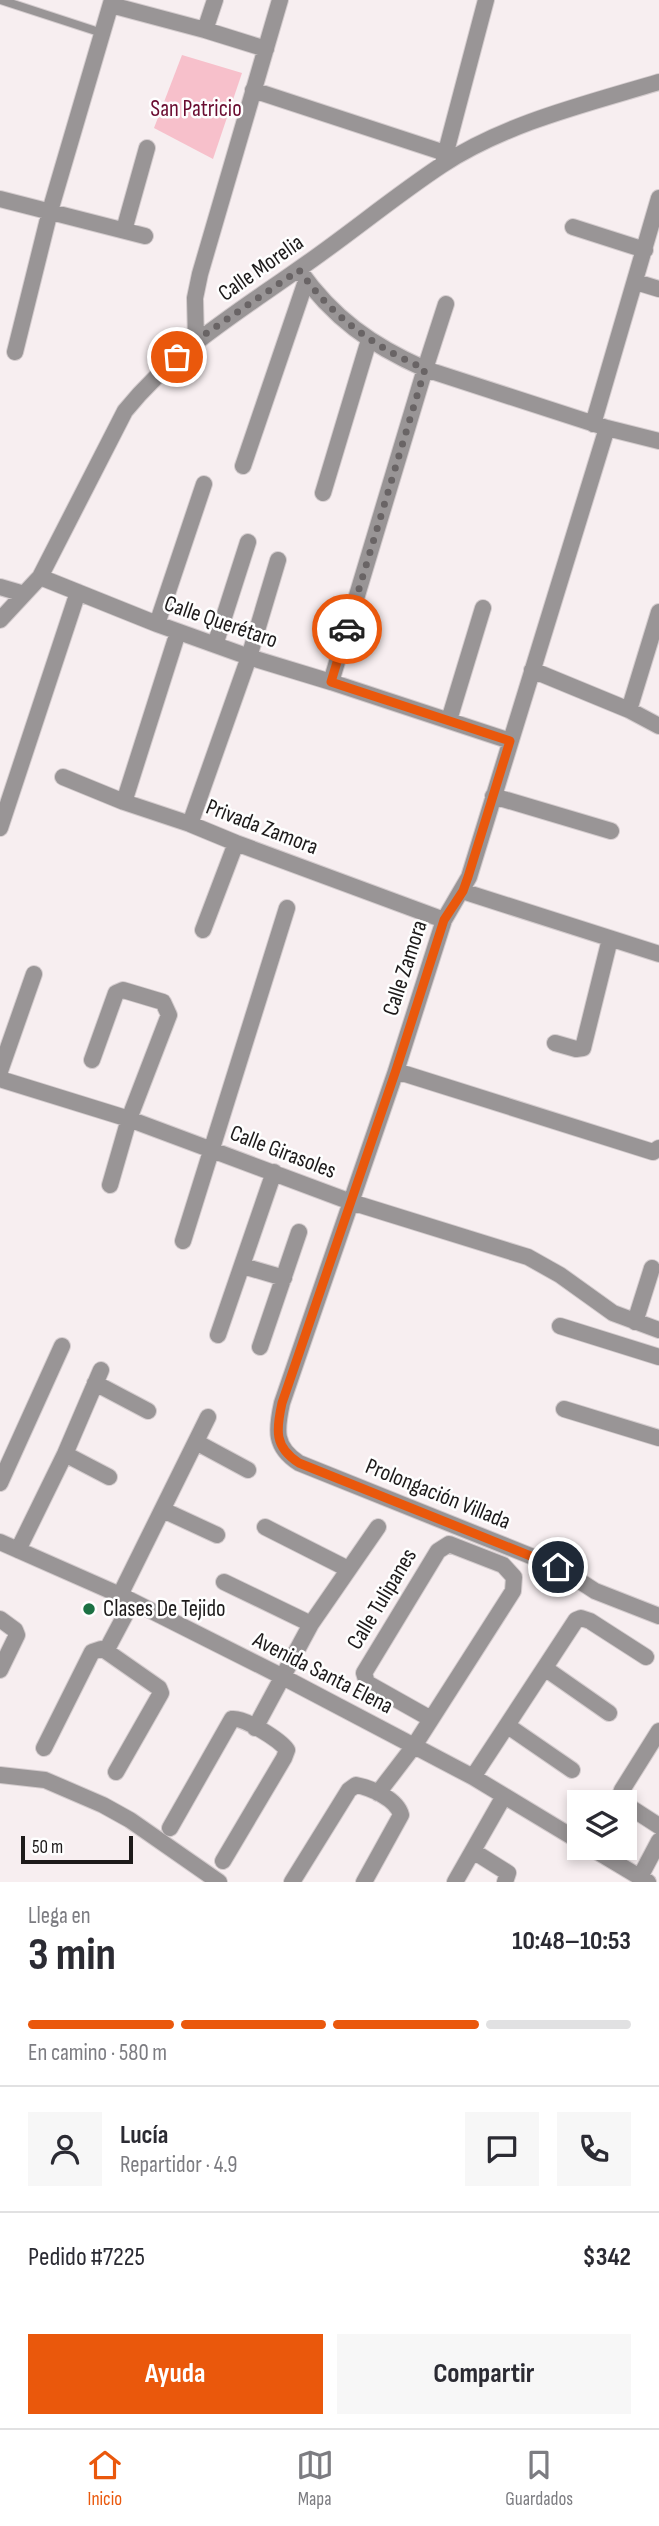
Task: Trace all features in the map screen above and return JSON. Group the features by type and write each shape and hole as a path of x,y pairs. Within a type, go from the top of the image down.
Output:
{"street":[{"path":"205,30 215,0"},
{"path":"195,341 195,298 200,274 280,0"},
{"path":"253,90 444,159 486,0"},
{"path":"15,352 50,211 111,3 266,49"},
{"name":"Calle Morelia","path":"0,620 40,576 125,411 141,391 195,341 302,275 444,159 518,128 659,82"},
{"path":"124,230 147,148"},
{"name":"Calle Zamora","path":"279,1444 282,1403 396,1070 444,920 463,891 494,796 600,426 659,198"},
{"path":"0,199 145,236"},
{"path":"573,227 645,250"},
{"path":"302,275 324,303 348,325 369,340 425,369 600,426 659,441"},
{"path":"243,466 302,275"},
{"path":"636,282 659,289"},
{"path":"331,682 446,304"},
{"path":"323,493 369,340"},
{"path":"157,624 204,484"},
{"path":"215,645 248,542"},
{"path":"190,824 249,657 278,560"},
{"name":"Calle Querétaro","path":"40,576 157,624 249,657 510,741"},
{"path":"0,587 24,594"},
{"path":"0,828 78,592"},
{"path":"449,720 483,608"},
{"path":"629,710 659,612"},
{"path":"124,802 178,632"},
{"path":"532,670 629,710 659,726"},
{"name":"Privada Zamora","path":"63,777 444,920"},
{"path":"494,796 611,831"},
{"path":"203,930 236,843"},
{"path":"463,891 659,954"},
{"path":"183,1241 287,908"},
{"path":"555,1043 576,1049 583,1048 610,939"},
{"path":"0,1071 34,974"},
{"path":"92,1060 116,993 123,990 163,1002 167,1006 169,1015 130,1119 110,1185"},
{"path":"396,1070 653,1152 659,1148"},
{"name":"Calle Girasoles","path":"0,1079 130,1119 351,1202 528,1257 560,1275 595,1302 635,1322 659,1330"},
{"path":"218,1335 274,1172"},
{"path":"260,1347 299,1232"},
{"path":"243,1266 284,1278"},
{"path":"635,1322 652,1268"},
{"path":"560,1326 659,1357"},
{"path":"0,1483 62,1346"},
{"path":"18,1550 65,1454 98,1376 148,1411"},
{"path":"564,1409 659,1438"},
{"path":"106,1651 163,1510 208,1417"},
{"path":"196,1443 248,1470"},
{"name":"Prolongación Villada","path":"279,1444 287,1455 299,1463 558,1567 595,1591 659,1616"},
{"path":"65,1454 110,1477"},
{"path":"163,1510 218,1535"},
{"path":"265,1527 348,1569"},
{"path":"255,1728 311,1624 378,1527"},
{"name":"Avenida Santa Elena","path":"0,1542 126,1598 281,1676 472,1777 567,1834"},
{"name":"Calle Tulipanes","path":"378,1793 414,1746 515,1587 514,1577 503,1565 449,1544 438,1552 364,1673 367,1683 431,1719"},
{"path":"224,1582 311,1624"},
{"path":"472,1777 546,1669 573,1622 581,1618 590,1620 646,1657"},
{"path":"0,1619 18,1635 0,1670"},
{"path":"44,1748 92,1652 106,1651 159,1688 161,1693 116,1772"},
{"path":"546,1669 610,1713"},
{"path":"170,1828 229,1721 241,1719 282,1744 287,1750 286,1755 223,1861"},
{"path":"508,1726 572,1770"},
{"path":"622,1790 659,1731"},
{"path":"0,1775 44,1780 117,1812 219,1882"},
{"path":"292,1882 349,1790 356,1785 378,1793 398,1806 401,1815 364,1882"},
{"path":"455,1882 504,1796"},
{"path":"637,1812 659,1826"},
{"path":"612,1860 644,1879 659,1841"},
{"path":"473,1851 508,1873 505,1882"}],"lane":[{"path":"1,0 102,33"}],"green space":[{"name":"San Patricio","path":"182,55 242,73 213,159 154,128"}],"way so far":[{"path":"177,357 195,341 299,270 324,303 348,325 384,349 425,369 347,629"}],"place":[{"name":"Clases De Tejido","path":"89,1609"}],"route":[{"path":"347,629 331,682 510,741 468,877 463,891 444,920 396,1070 282,1403 279,1444 287,1455 299,1463 558,1567"}]}
